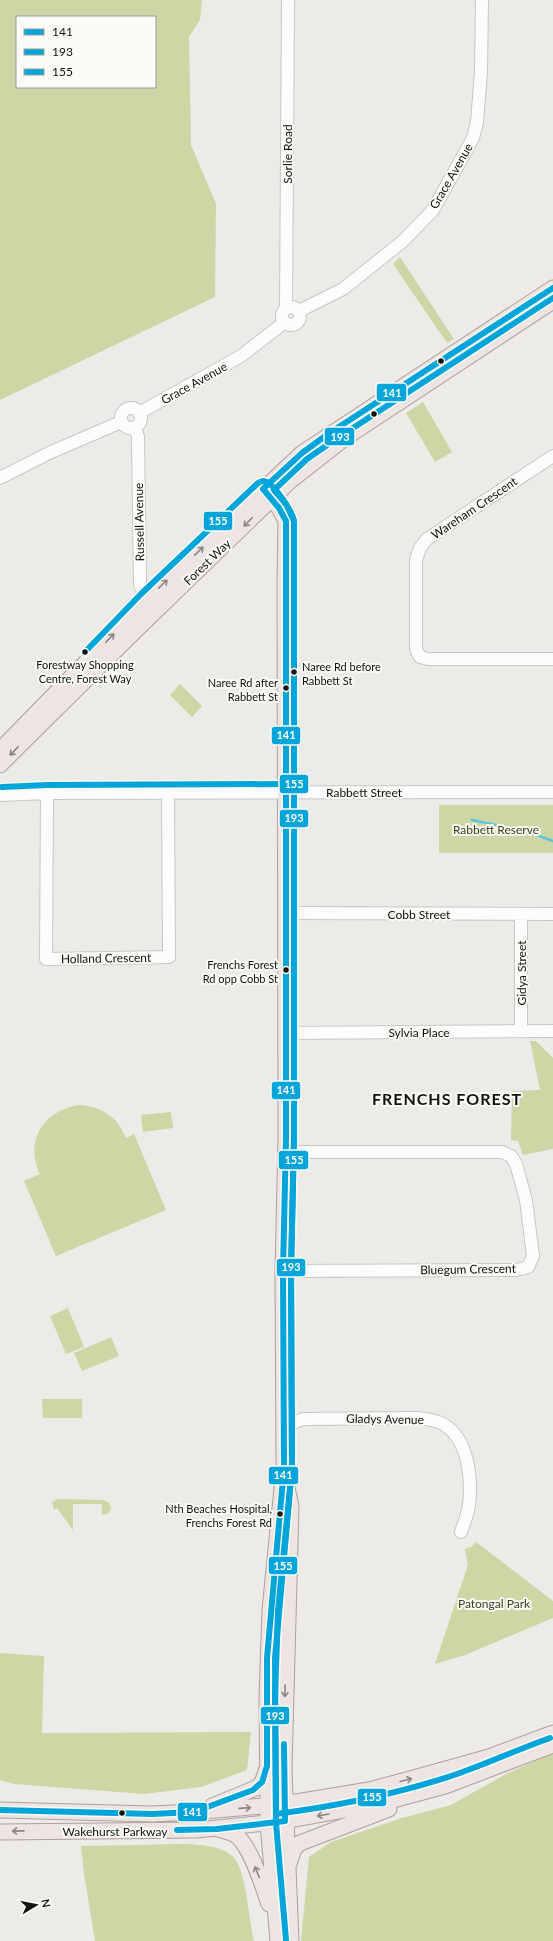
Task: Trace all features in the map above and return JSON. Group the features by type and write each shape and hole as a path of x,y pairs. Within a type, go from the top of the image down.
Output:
{"main road":[{"name":"Forest Way","path":"0,766 48,716 158,611 267,494 302,452 553,288"},
{"name":"Forest Way","path":"0,750 147,600 267,494 345,438 553,302"},
{"path":"267,494 284,516 287,527 285,792 286,1152 283,1271 284,1468 274,1562 268,1650 267,1766 268,1823 278,1941"},
{"path":"284,1468 291,1506 287,1620 284,1804 291,1941"},
{"name":"Wakehurst Parkway","path":"0,1810 152,1814 284,1804 369,1790 489,1757 553,1733"},
{"name":"Wakehurst Parkway","path":"0,1832 135,1831 217,1828 285,1821 382,1803 445,1786 553,1744"},
{"path":"194,1812 256,1788 265,1777 267,1766"},
{"path":"287,1871 290,1857 294,1849 300,1843 385,1811 416,1794"},
{"path":"0,1801 34,1804 51,1812"},
{"path":"217,1828 233,1834 243,1844 253,1862 276,1922"}],"street":[{"name":"Sorlie Road","path":"286,308 288,0"},
{"name":"Grace Avenue","path":"300,311 343,289 403,241 433,210 473,138 477,122 481,65 482,0"},
{"path":"295,307 300,311 301,318 298,323 292,326 284,322 282,315 286,308 295,307"},
{"name":"Grace Avenue","path":"139,413 241,356 284,322"},
{"path":"134,408 139,413 140,421 134,427 126,427 122,422 121,415 124,410 134,408"},
{"path":"0,478 48,453 122,422"},
{"name":"Russell Avenue","path":"134,427 138,437 140,585 147,600 158,611"},
{"name":"Wareham Crescent","path":"553,456 427,539 420,548 416,560 416,649 420,657 428,659 553,659"},
{"name":"Rabbett Street","path":"4,795 47,793 553,792"},
{"name":"Holland Crescent","path":"47,793 46,959 169,957 168,793"},
{"name":"Cobb Street","path":"285,913 553,914"},
{"name":"Gidya Street","path":"521,915 521,1032"},
{"name":"Sylvia Place","path":"286,1033 553,1031"},
{"name":"Bluegum Crescent","path":"283,1271 517,1270 528,1267 533,1256 526,1200 516,1164 510,1156 502,1152 286,1152"},
{"name":"Gladys Avenue","path":"283,1427 298,1420 311,1419 419,1418 433,1420 444,1425 456,1437 465,1454 468,1468 470,1484 468,1507 461,1532"}],"green space":[{"path":"0,0 202,0 200,20 189,37 191,145 216,204 215,297 0,400"},
{"path":"400,257 454,339 447,343 393,264"},
{"path":"423,402 452,452 435,462 406,413"},
{"path":"180,684 202,706 192,717 170,695"},
{"name":"Rabbett Reserve","path":"439,805 553,805 553,853 439,853"},
{"path":"530,1041 536,1041 553,1058 553,1149 523,1155 518,1141 511,1140 512,1091 540,1090"},
{"path":"80,1105 95,1108 108,1114 119,1124 126,1138 134,1134 166,1210 56,1256 24,1181 40,1174 35,1161 34,1149 36,1138 41,1128 57,1113"},
{"path":"171,1112 173,1128 143,1132 141,1115"},
{"path":"68,1308 84,1347 66,1354 50,1316"},
{"path":"111,1337 119,1356 82,1371 74,1353"},
{"path":"42,1399 82,1399 82,1418 43,1418"},
{"path":"58,1499 104,1500 110,1504 111,1509 107,1514 102,1515 102,1504 73,1504 73,1530 57,1508 54,1510 52,1502"},
{"name":"Patongal Park","path":"476,1542 553,1601 553,1618 465,1655 435,1664 468,1565 465,1549 471,1547"},
{"path":"0,1653 44,1656 42,1733 251,1732 247,1770 201,1787 144,1794 14,1784 0,1780"},
{"path":"553,1753 553,1941 301,1941 309,1857 331,1842 402,1818 451,1805 506,1774"},
{"path":"191,1844 216,1848 226,1852 234,1858 239,1865 243,1879 254,1941 95,1941 81,1846"}],"waterway":[{"path":"472,820 529,832 553,841"}],"transit line":[{"name":"141","path":"0,1810 152,1814 194,1812 253,1790 262,1782 267,1766 267,1658 284,1468 283,1271 286,1138 286,521 279,508 263,489 302,453 328,434 553,288"},
{"name":"193","path":"286,1940 276,1823 275,1697 278,1611 292,1468 291,1271 294,1138 294,521 286,504 274,490 307,459 333,441 553,298"},
{"name":"155","path":"84,653 141,594 258,483 266,481 275,489 287,506 294,521 294,1138 291,1271 292,1468 275,1658 276,1814 345,1803 412,1788 457,1774 550,1738"},
{"name":"155","path":"2,787 47,785 285,784"},
{"name":"141","path":"177,1830 217,1829 285,1821 284,1744"}],"place":[{"name":"Forestway Shopping Centre, Forest Way","path":"85,652"},
{"name":"Naree Rd before Rabbett St","path":"294,672"},
{"name":"Naree Rd after Rabbett St","path":"286,688"},
{"name":"Frenchs Forest Rd opp Cobb St","path":"286,970"},
{"name":"Nth Beaches Hospital, Frenchs Forest Rd","path":"280,1514"}],"district":[{"name":"FRENCHS FOREST","path":"447,1098"}]}
